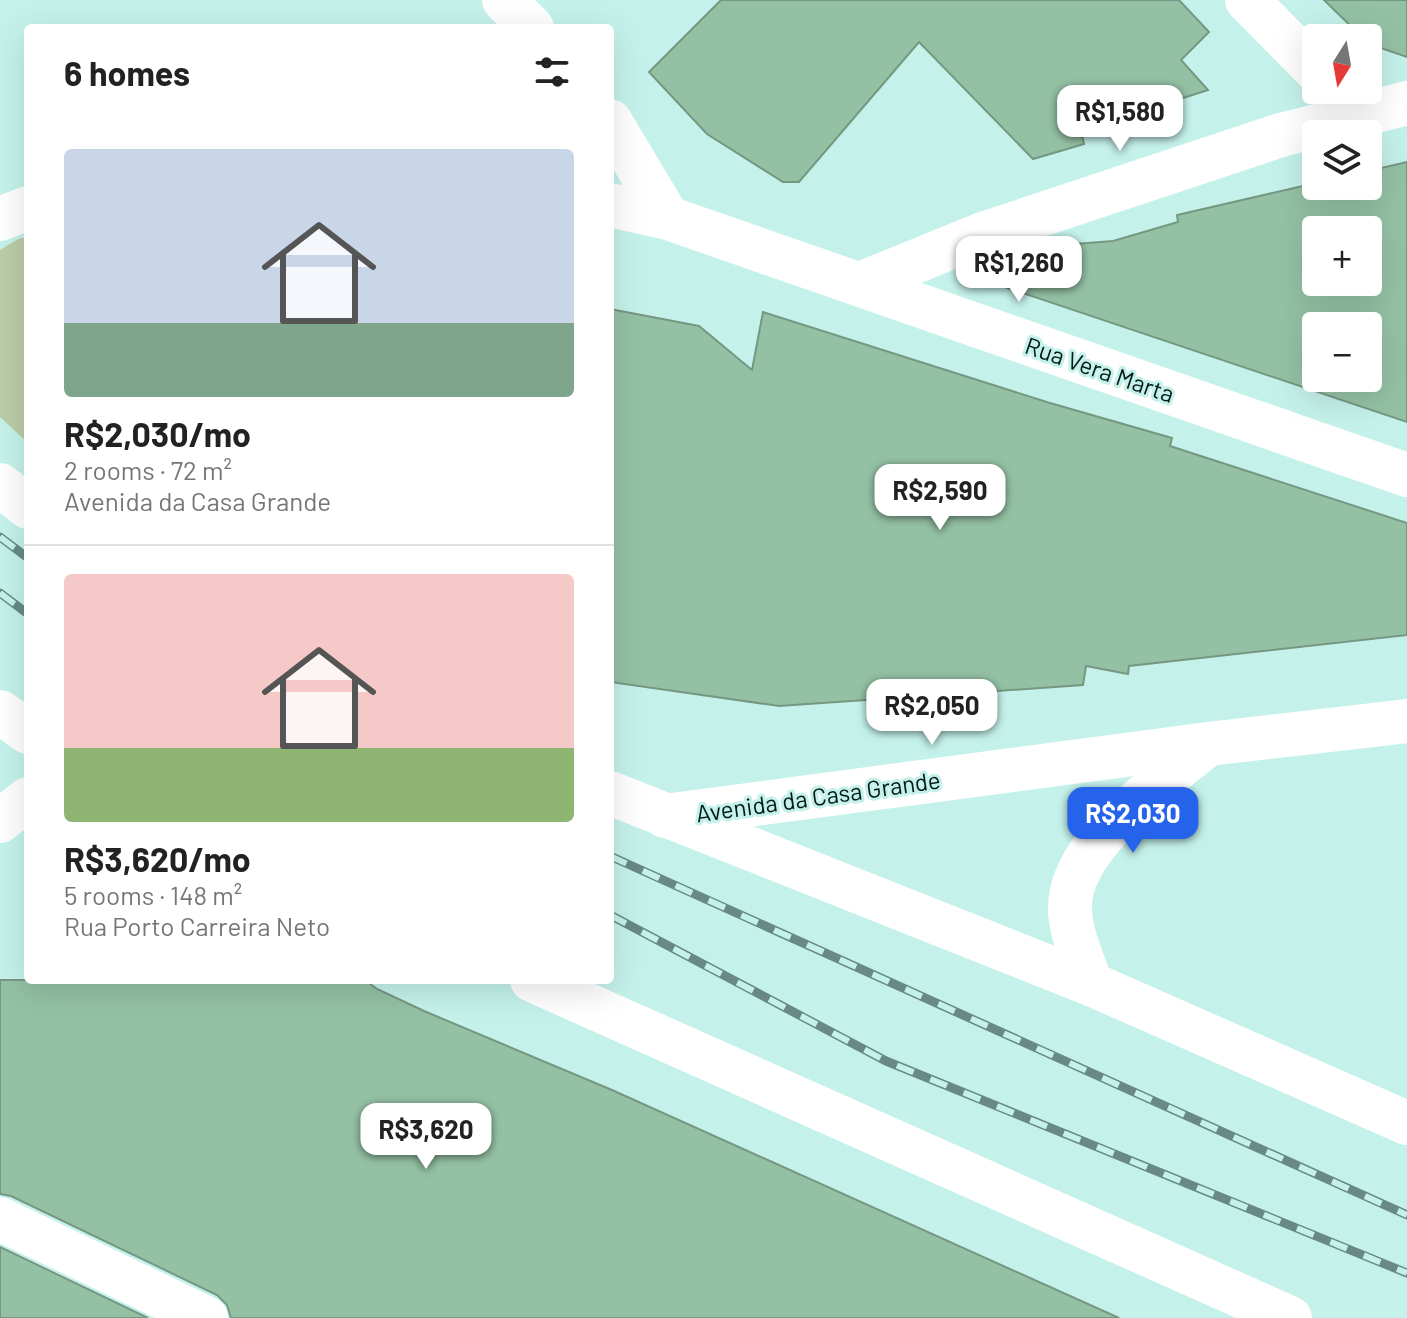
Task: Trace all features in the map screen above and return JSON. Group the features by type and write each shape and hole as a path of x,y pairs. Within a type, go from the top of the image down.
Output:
{"street":[{"path":"504,0 528,24"},
{"path":"1247,0 1302,56"},
{"path":"1382,103 1407,103"},
{"path":"860,284 983,234 1281,135 1346,104"},
{"path":"614,128 668,218"},
{"name":"Rua Vera Marta","path":"614,206 668,218 1407,475"},
{"path":"0,219 24,210"},
{"path":"0,485 24,504"},
{"path":"0,712 24,729"},
{"name":"Avenida da Casa Grande","path":"665,816 1208,744 1407,721"},
{"path":"1091,984 1076,941 1070,910 1076,877 1096,843 1208,744"},
{"path":"614,795 1091,984 1407,1123"},
{"path":"0,821 24,802"},
{"path":"541,984 1290,1318"},
{"path":"0,1219 206,1318"}],"green space":[{"path":"24,238 24,439 0,417 0,250"}],"building":[{"path":"721,0 1179,0 1209,32 1181,60 1208,90 1081,131 1084,144 1033,159 919,42 799,182 783,182 707,134 649,72"},
{"path":"1324,0 1407,0 1407,57 1382,48 1382,24 1349,24"},
{"path":"1407,162 1407,422 1318,392 1382,392 1382,312 1302,312 1302,387 984,280 1073,253 1075,244 1113,241 1178,222 1177,215 1302,186 1302,200 1382,200 1382,168"},
{"path":"614,310 699,326 752,370 763,312 1050,403 1172,438 1170,446 1407,523 1407,635 1129,666 1128,674 1086,666 1083,685 779,706 614,683"},
{"path":"0,980 24,980 24,984 370,984 424,1011 612,1090 1119,1318 231,1318 227,1305 217,1295 11,1196 0,1194"},
{"path":"0,1247 148,1318 0,1318"}],"railway":[{"path":"0,537 24,555"},
{"path":"0,593 24,611"},
{"path":"614,858 1407,1215"},
{"path":"614,917 886,1061 1407,1273"}]}
